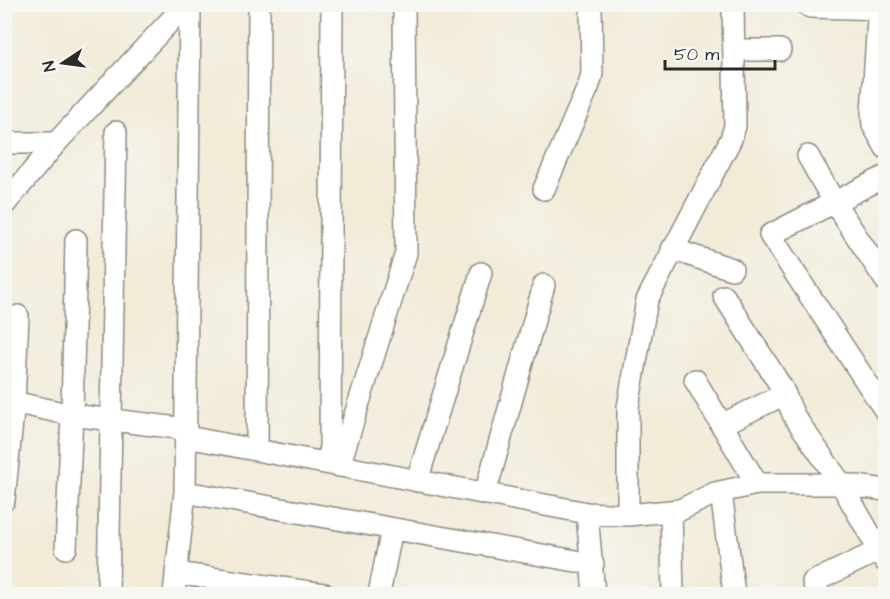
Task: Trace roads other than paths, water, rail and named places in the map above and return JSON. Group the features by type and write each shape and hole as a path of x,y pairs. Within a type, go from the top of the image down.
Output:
{"main road":[{"path":"811,4 881,5"}],"street":[{"path":"4,205 57,142 188,4"},
{"path":"174,594 185,492 187,433 188,4"},
{"path":"257,450 259,4"},
{"path":"332,4 334,465"},
{"path":"334,465 405,253 405,4"},
{"path":"544,189 592,74 591,4"},
{"path":"628,515 628,407 646,300 731,139 735,126 733,4"},
{"path":"881,5 872,113 873,125 884,144"},
{"path":"734,50 780,50"},
{"path":"108,594 116,132"},
{"path":"4,142 57,142"},
{"path":"808,156 834,202 885,281"},
{"path":"885,176 770,235 885,412"},
{"path":"66,548 76,240"},
{"path":"672,249 732,269"},
{"path":"417,481 481,273"},
{"path":"485,494 544,285"},
{"path":"724,296 785,394 794,416 842,484 883,556 813,582 819,594"},
{"path":"5,488 9,401 18,316"},
{"path":"695,380 757,484"},
{"path":"721,425 785,394"},
{"path":"9,401 72,416 187,433 257,450 587,513 628,515 680,510 722,492 757,484 842,484 885,490"},
{"path":"185,492 593,564"},
{"path":"722,492 734,594"},
{"path":"671,511 673,594"},
{"path":"587,513 594,594"},
{"path":"379,594 392,529"},
{"path":"176,573 324,594"}]}
